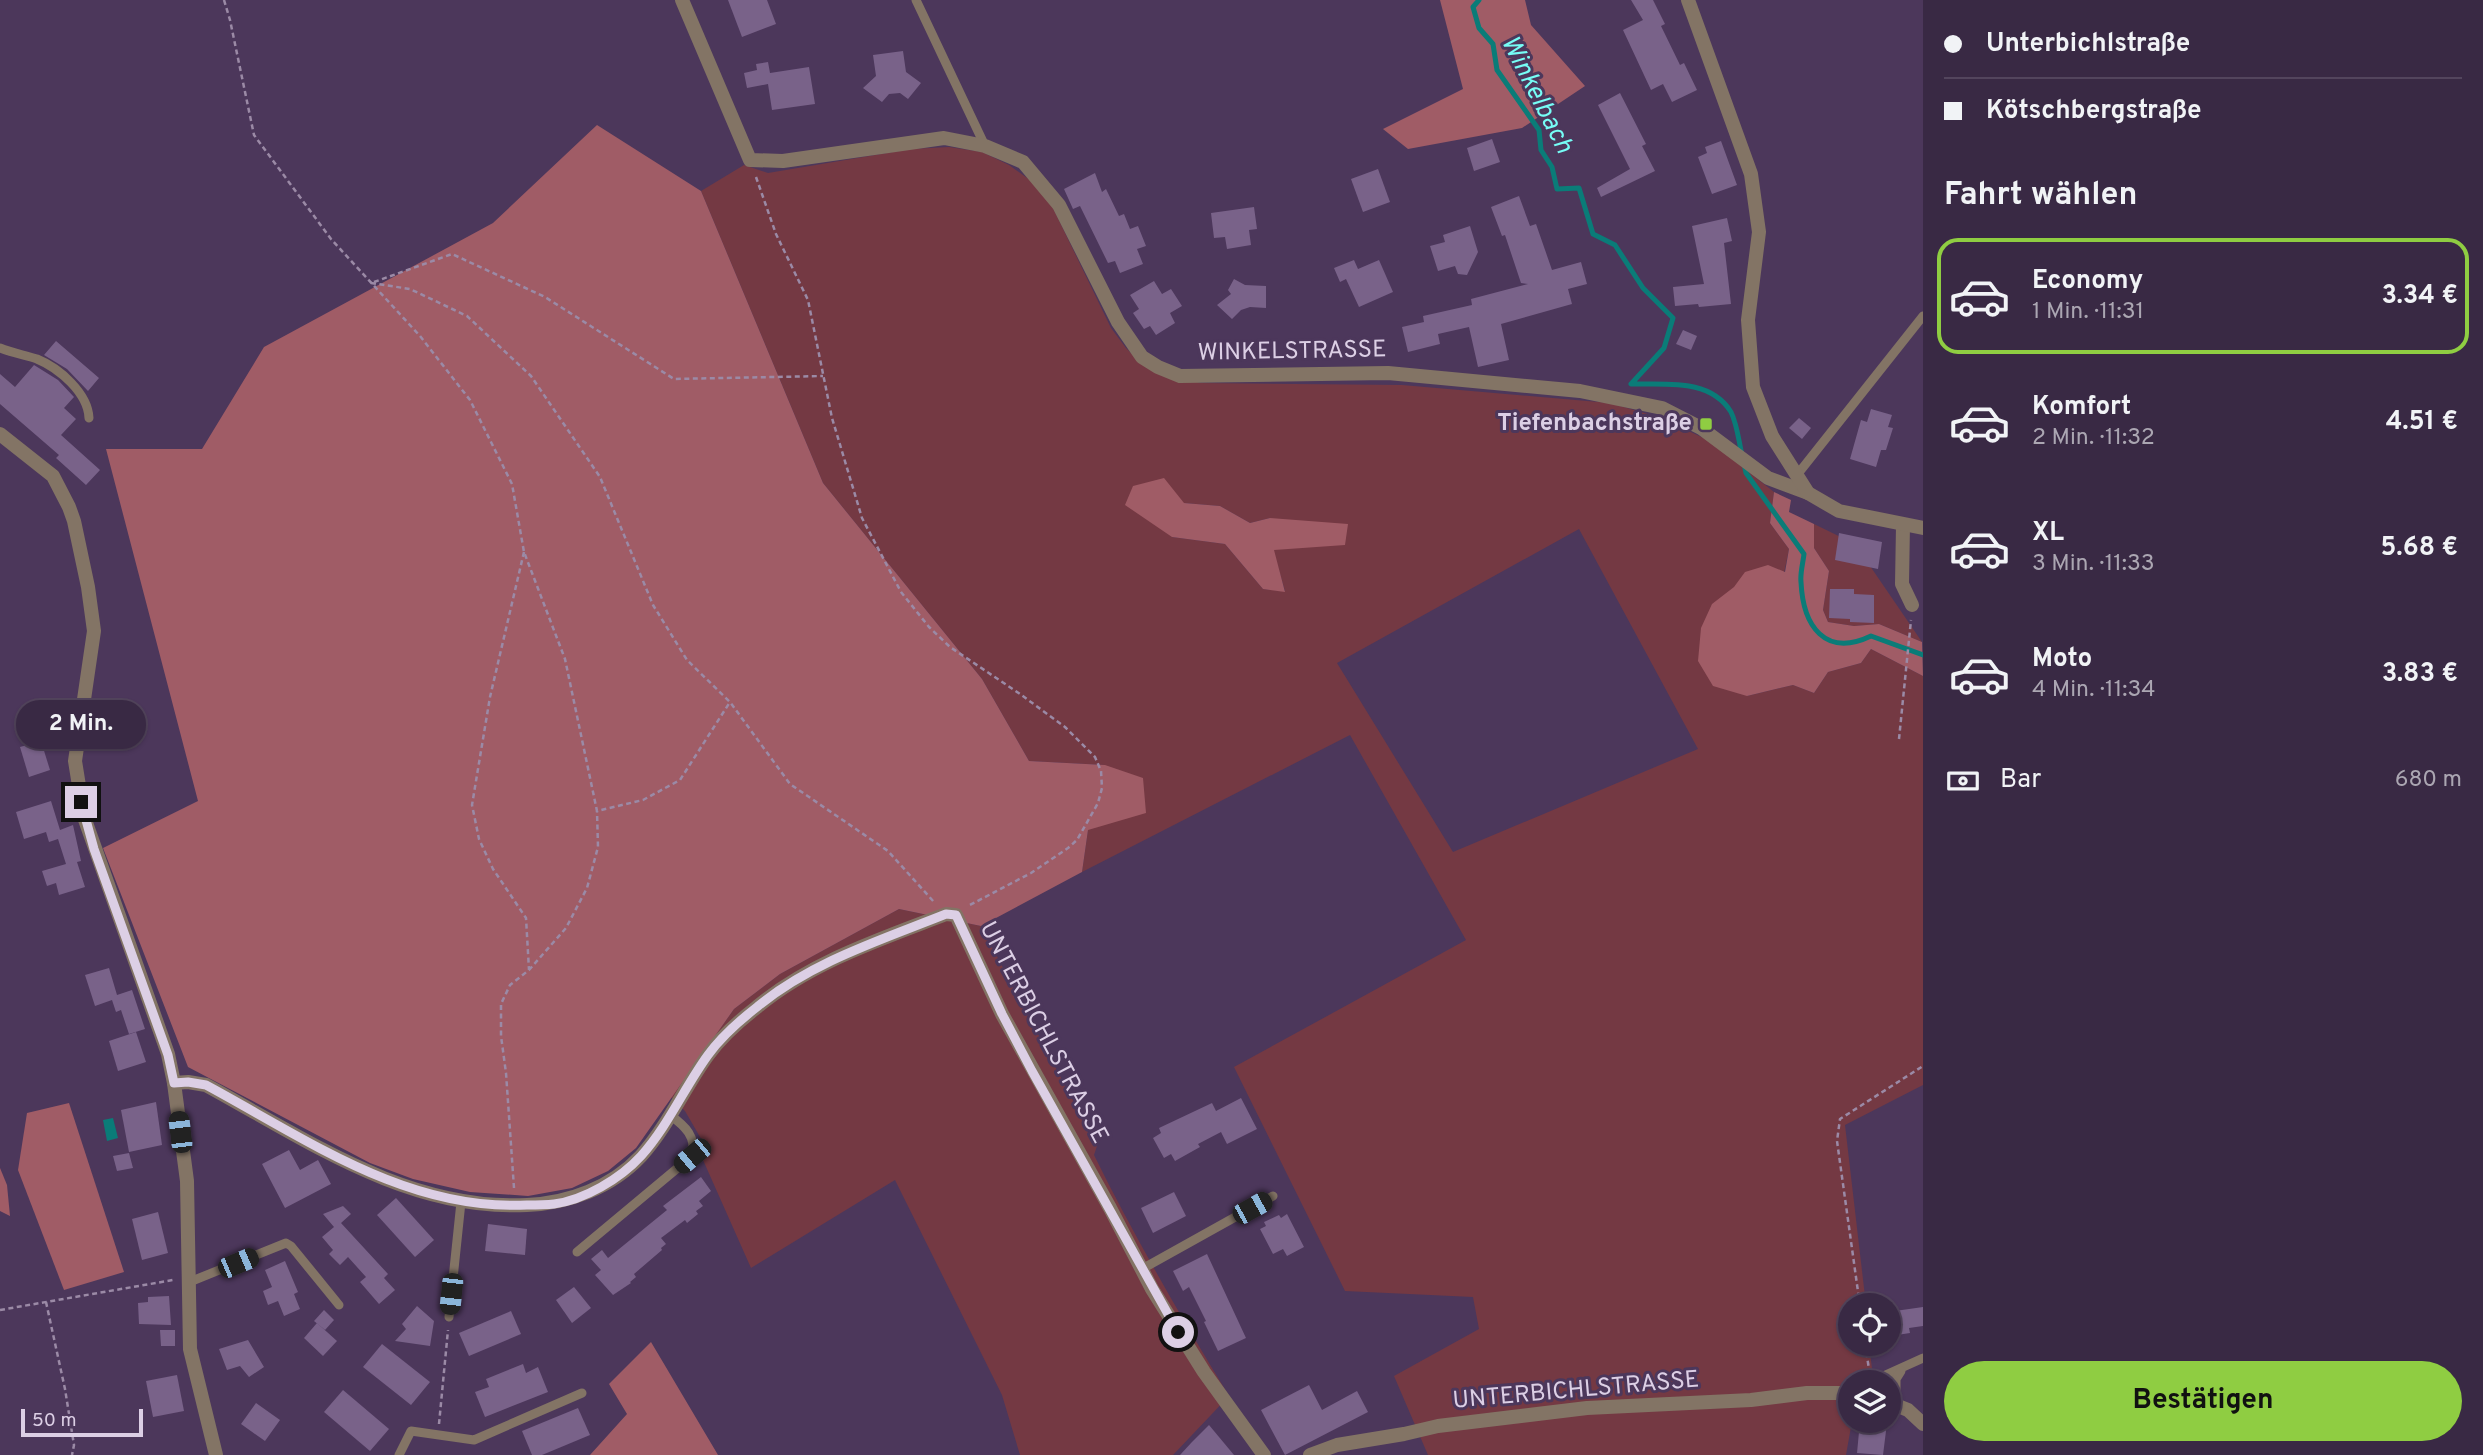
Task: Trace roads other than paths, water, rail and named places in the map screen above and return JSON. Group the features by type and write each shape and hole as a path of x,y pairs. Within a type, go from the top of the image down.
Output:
{"street":[{"name":"WINKELSTRASSE","path":"682,0 750,160 783,161 944,138 985,146 1023,162 1059,205 1118,322 1142,357 1158,367 1180,376 1388,373 1580,391 1662,408 1701,428 1768,478 1808,493"},
{"path":"1688,0 1751,174 1759,232 1748,320 1753,387 1772,436 1808,493 1839,511 1923,528"},
{"path":"0,433 53,477 61,490 74,521 88,587 94,631 77,741 75,761 78,787 83,817 168,1055 174,1083 187,1181 190,1349 216,1455"},
{"path":"1903,525 1902,584 1912,605"},
{"name":"UNTERBICHLSTRASSE","path":"174,1083 206,1085 366,1172 426,1195 461,1202 516,1206 555,1204 579,1197 605,1184 641,1156 717,1044 748,1014 785,986 876,942 949,914 958,918 1002,1014 1098,1185 1152,1289 1204,1371 1264,1455"},
{"name":"UNTERBICHLSTRASSE","path":"1310,1455 1337,1445 1438,1426 1587,1408 1838,1393"},
{"path":"1901,1407 1923,1424"}],"lane":[{"path":"916,0 985,146"},
{"path":"1797,475 1923,316"},
{"path":"0,348 34,358 55,371 85,398 89,418"},
{"path":"577,1252 692,1156 695,1145 692,1137 683,1125 670,1115"},
{"path":"1142,1269 1273,1196"},
{"path":"449,1317 461,1202"},
{"path":"187,1281 286,1244 339,1305"},
{"path":"1902,1370 1923,1358"},
{"path":"400,1455 411,1431 474,1440 582,1393"}],"waterway":[{"name":"Winkelbach","path":"1479,0 1473,7 1479,28 1493,44 1497,70 1539,130 1541,150 1552,167 1557,189 1579,188 1593,234 1615,245 1643,288 1673,318 1664,348 1631,384 1672,384 1699,388 1711,393 1731,412 1742,455"},
{"name":"Winkelbach","path":"1744,464 1746,473 1804,554 1801,579 1803,598 1806,612 1820,634 1841,643 1855,642 1871,636 1923,655"}],"place":[{"name":"Tiefenbachstraße","path":"1706,424"}]}
